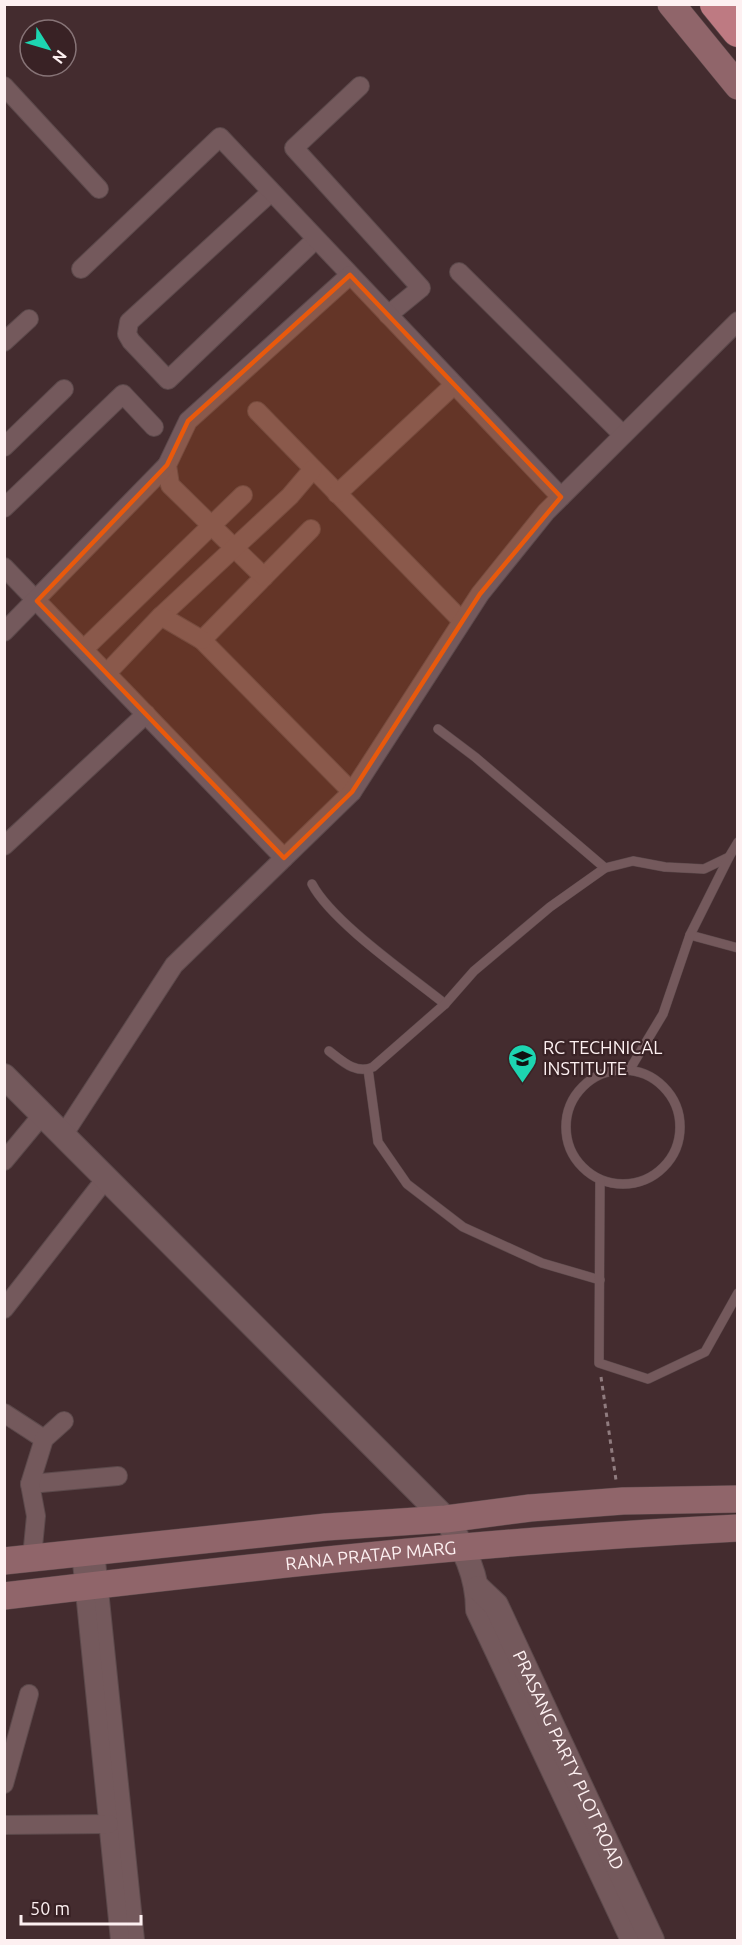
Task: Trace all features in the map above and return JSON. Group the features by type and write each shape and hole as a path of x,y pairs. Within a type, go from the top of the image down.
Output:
{"highway":[{"path":"717,4 738,31"}],"main road":[{"path":"672,4 738,86"},
{"name":"RANA PRATAP MARG","path":"4,1561 326,1527 446,1519 530,1508 626,1502 738,1500"},
{"path":"626,1502 630,1533"},
{"name":"RANA PRATAP MARG","path":"4,1596 354,1556 630,1533 738,1528"}],"street":[{"path":"5,86 99,189"},
{"path":"360,86 294,148 421,288 388,315"},
{"path":"81,269 220,137 561,497"},
{"path":"271,192 129,322 130,341 168,380 316,239"},
{"path":"459,272 623,435"},
{"path":"4,632 37,601 167,465 188,421 350,275"},
{"path":"4,342 29,319"},
{"path":"64,1134 174,965 352,792 480,594 561,497 738,321"},
{"path":"337,494 454,385"},
{"path":"4,447 64,389"},
{"path":"4,508 123,394 154,427"},
{"path":"256,411 462,621"},
{"path":"167,465 170,485 264,577"},
{"path":"107,674 161,616 290,496 313,469"},
{"path":"84,649 243,495"},
{"path":"202,640 311,529"},
{"path":"4,567 284,858"},
{"path":"161,616 202,640 352,792"},
{"path":"4,846 147,714"},
{"name":"PRASANG PARTY PLOT ROAD","path":"4,1076 446,1519 464,1548 478,1587 478,1610 633,1941"},
{"path":"4,1161 43,1114"},
{"path":"4,1309 107,1177"},
{"path":"4,1413 44,1439"},
{"path":"32,1557 36,1516 30,1484 44,1439 64,1421"},
{"path":"30,1484 118,1476"},
{"path":"88,1552 124,1902 120,1941"},
{"path":"92,1585 109,1824 124,1902 135,1941"},
{"name":"PRASANG PARTY PLOT ROAD","path":"478,1587 496,1605 652,1941"},
{"path":"4,1784 29,1694"},
{"path":"4,1825 109,1824"}],"lane":[{"path":"438,729 475,757 605,868"},
{"path":"630,1070 663,1014 690,935 738,842"},
{"path":"329,1051 351,1067 368,1069 445,1004 474,971 550,907 605,868 633,861 665,867 704,869 729,857"},
{"path":"312,884 319,898 367,941 445,1004"},
{"path":"690,935 738,948"},
{"path":"368,1069 378,1142 407,1184 463,1227 542,1263 600,1280"},
{"path":"630,1070 651,1076 668,1090 680,1115 680,1138 667,1165 634,1185 600,1181 574,1160 564,1130 567,1110 580,1088 609,1071 630,1070"},
{"path":"600,1181 599,1363 648,1379 705,1352 738,1293"}],"path":[{"path":"599,1363 616,1478 626,1502"}],"highlighted area":[{"path":"350,275 561,497 480,594 352,792 284,858 37,601 167,465 188,421"}],"place":[{"name":"RC TECHNICAL INSTITUTE","path":"522,1084"}]}
